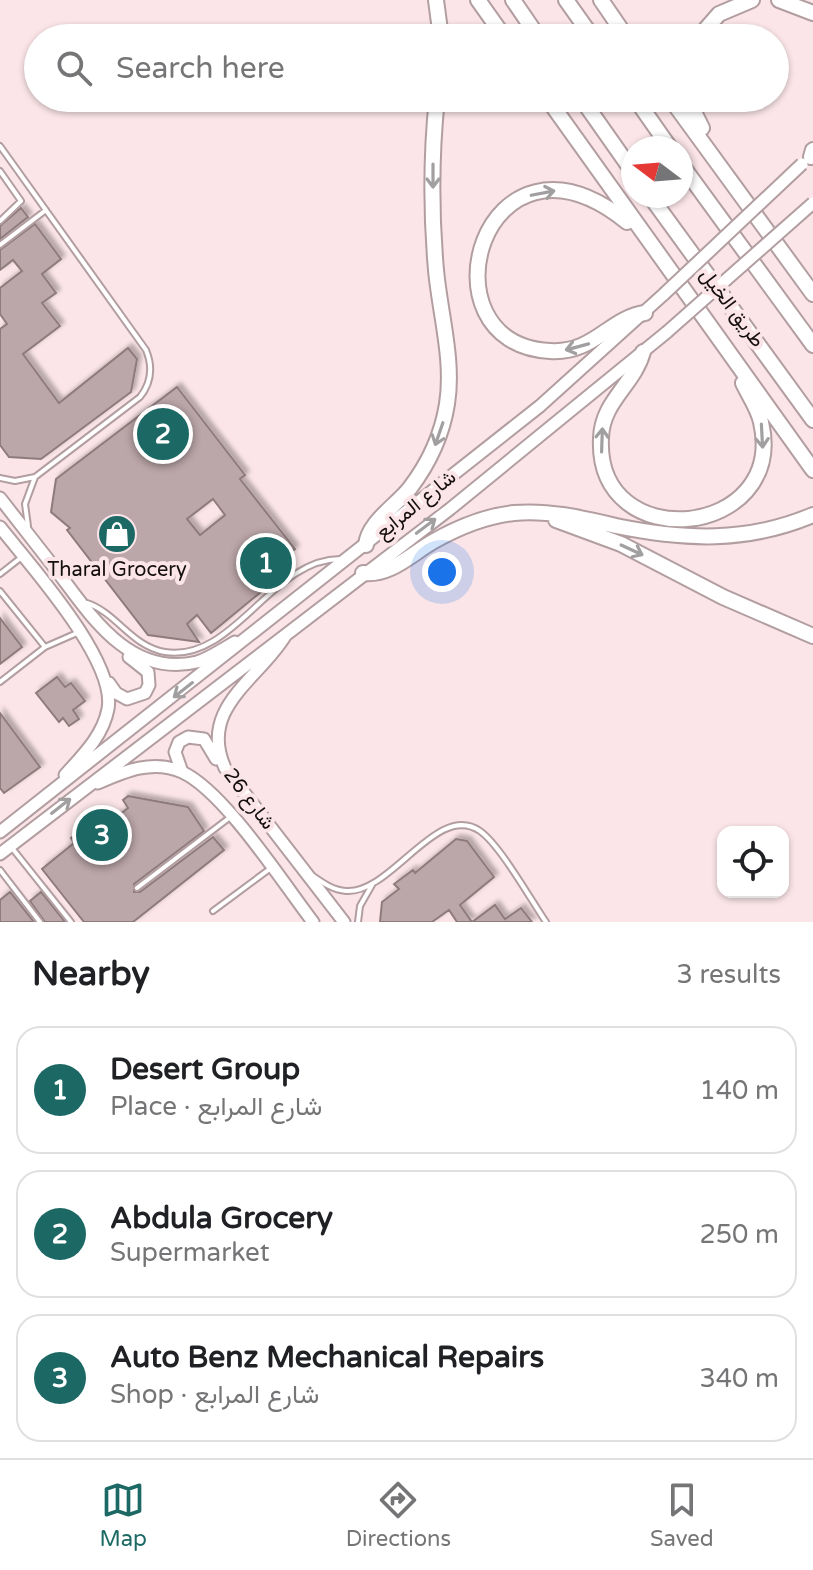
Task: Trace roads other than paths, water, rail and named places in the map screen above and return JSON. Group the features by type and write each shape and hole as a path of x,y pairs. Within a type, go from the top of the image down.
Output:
{"highway":[{"path":"436,0 439,24"},
{"path":"478,0 495,24"},
{"path":"513,0 529,24"},
{"path":"566,0 583,24"},
{"path":"601,0 617,24"},
{"path":"710,24 719,14 752,0"},
{"path":"779,0 813,13"},
{"path":"366,545 370,530 408,491 425,465 439,437 447,402 448,365 436,271 433,206 436,112"},
{"path":"557,112 813,470"},
{"path":"591,112 621,155"},
{"path":"645,112 662,136"},
{"path":"680,112 812,291"},
{"path":"694,112 711,144 713,158"},
{"path":"693,180 813,345"},
{"path":"642,235 600,201 570,191 537,193 514,203 495,219 485,234 476,269 477,288 491,319 514,340 539,350 580,348 629,317 645,313"},
{"name":"طريق الخيل","path":"659,208 813,420"},
{"path":"643,352 637,368 608,406 603,422 601,454 605,470 624,498 637,509 670,521 689,521 724,509 754,477 762,453 763,431 758,412 742,382 739,364"},
{"path":"363,573 384,572 430,543 482,519 533,512 560,513 676,537 720,538 774,529 813,515"},
{"path":"533,512 621,544 723,597 813,636"}],"main road":[{"name":"شارع المرابع","path":"0,832 562,388 810,156"},
{"name":"شارع المرابع","path":"0,854 450,509 667,332 813,203"},
{"path":"0,498 112,645 144,668 150,681 145,693 134,699 116,693 80,632 0,527"},
{"path":"98,626 137,655 178,664 204,659 267,624"},
{"name":"شارع 26","path":"289,630 224,709 218,740 225,768 344,922"},
{"path":"43,799 89,748 100,730 108,710 106,680"},
{"path":"182,772 175,752 183,739 194,736 204,739 225,768"},
{"path":"82,791 138,768 155,766 182,772"},
{"name":"شارع 26","path":"182,772 214,797 231,816 313,922"}],"lane":[{"path":"0,147 146,350 151,374 140,397 35,477 15,481 0,478"},
{"path":"0,171 21,201 0,221"},
{"path":"0,245 46,210"},
{"path":"34,541 26,522 25,504 35,477"},
{"path":"0,574 23,556"},
{"path":"80,602 100,609 145,645 164,652 183,652 211,642 306,567 326,560 347,560"},
{"path":"0,591 45,647"},
{"path":"0,682 45,647 80,632"},
{"path":"137,888 231,816"},
{"path":"305,871 341,890 359,890 374,883 442,831 456,825 471,827 489,841 546,922"},
{"path":"11,846 71,922"},
{"path":"213,911 271,868"},
{"path":"0,870 40,922"},
{"path":"358,922 362,901 374,883"}],"place":[{"name":"Abdula Grocery","path":"163,434"},
{"name":"Tharal Grocery","path":"117,534"},
{"name":"Desert Group","path":"266,563"},
{"name":"Auto Benz Mechanical Repairs","path":"102,835"}]}
